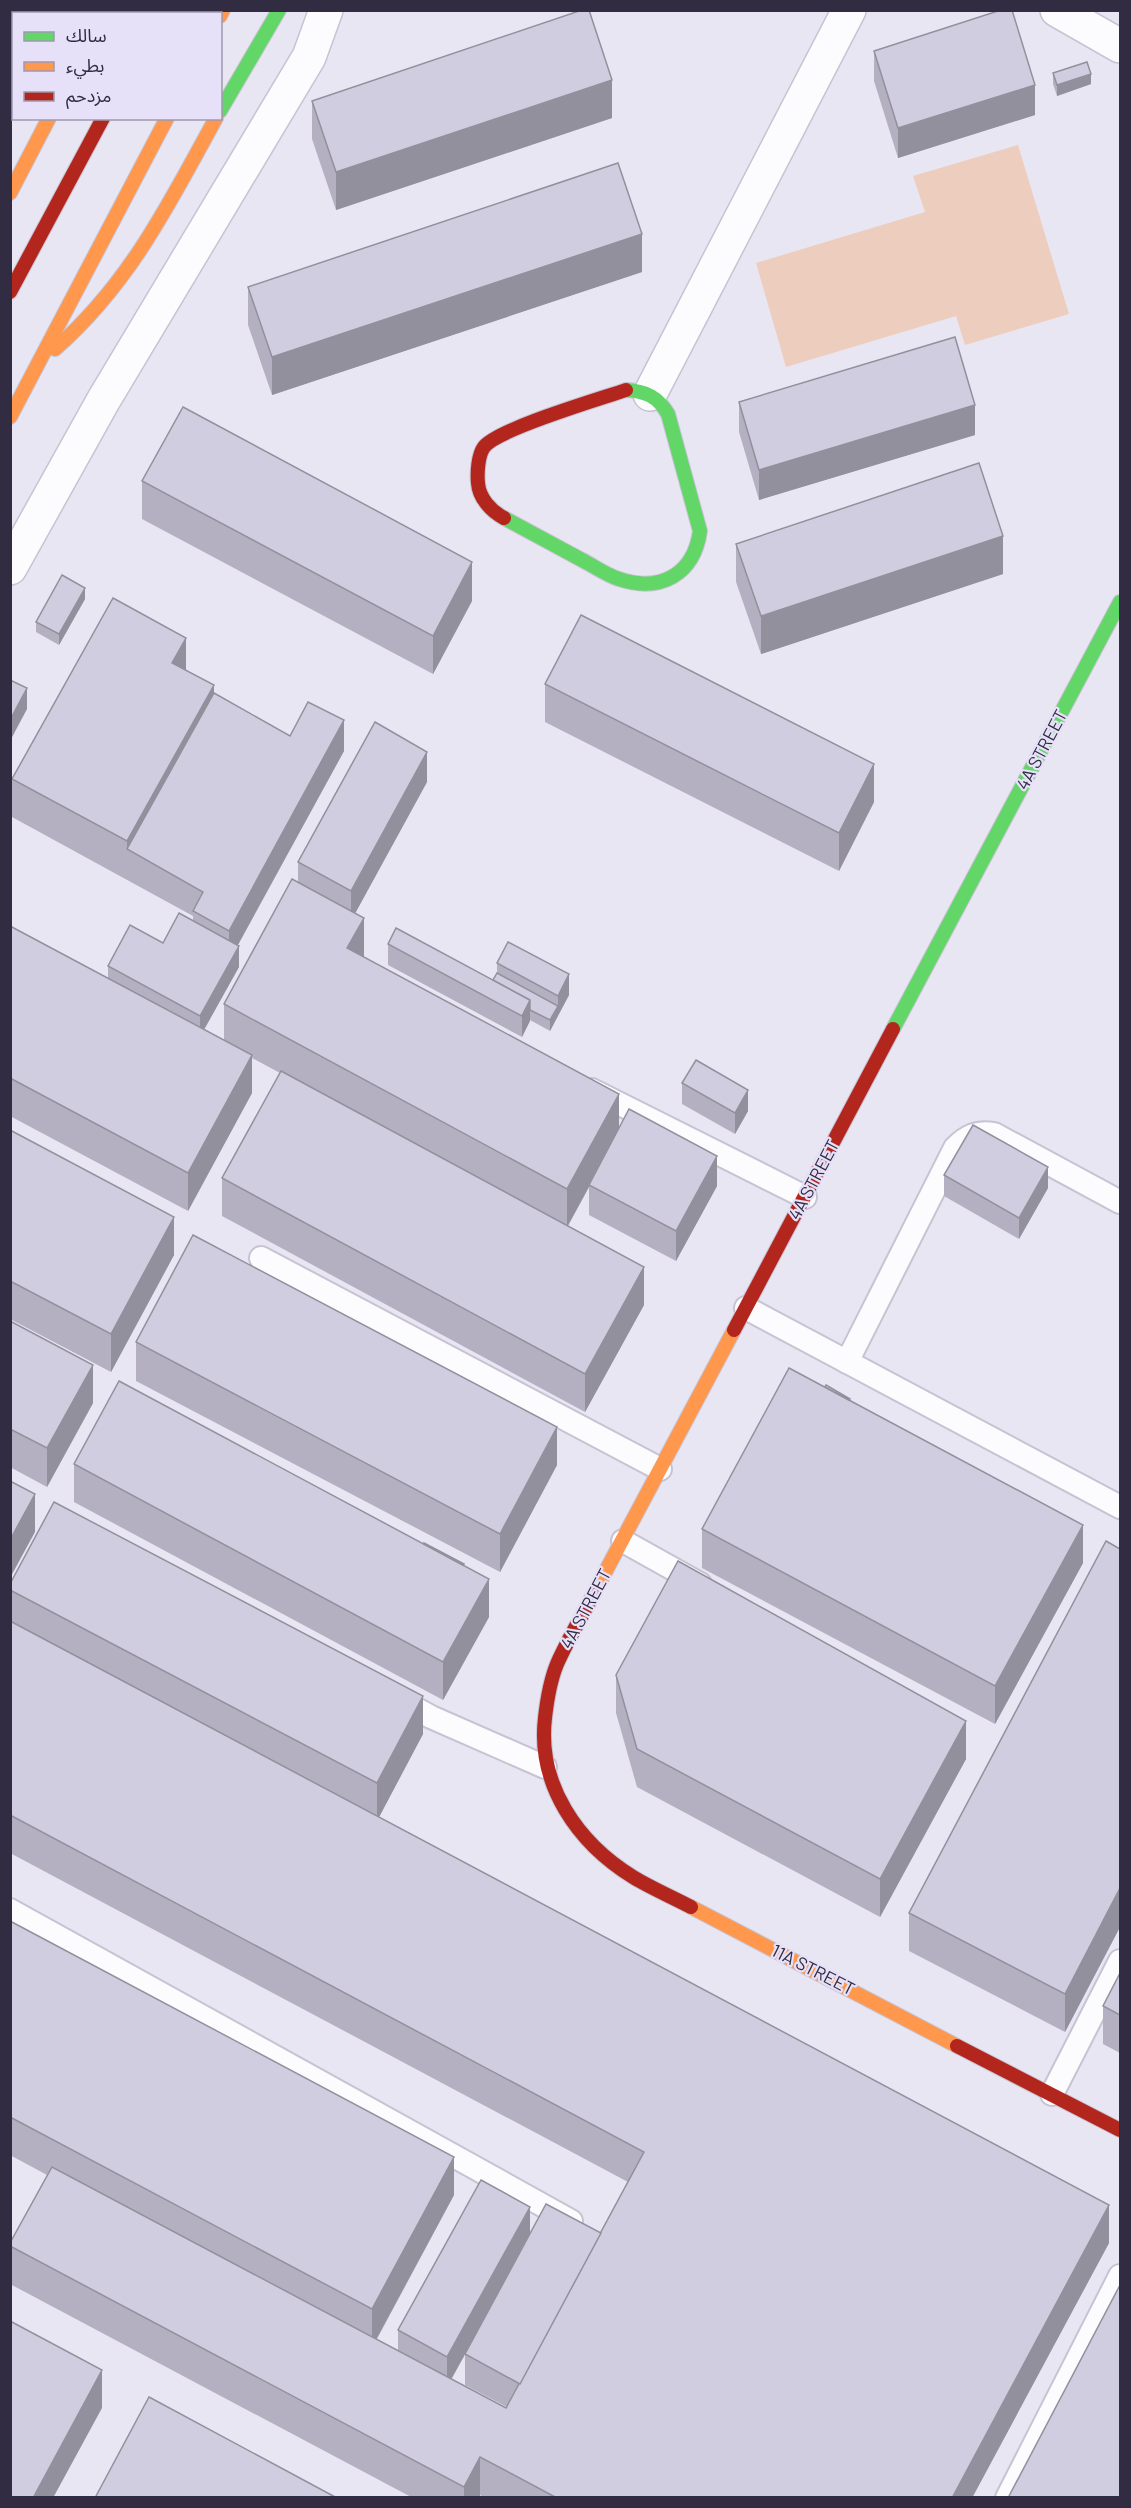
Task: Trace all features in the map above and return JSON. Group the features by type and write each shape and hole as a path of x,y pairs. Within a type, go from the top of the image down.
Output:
{"street":[{"path":"222,108 279,10"},
{"path":"10,568 103,401 309,57 326,10"},
{"path":"650,394 849,10"},
{"path":"1057,10 1120,46"},
{"path":"10,193 48,120"},
{"path":"10,292 102,120"},
{"path":"10,417 166,120"},
{"path":"42,359 92,316 126,273 215,120"},
{"path":"626,390 650,394 661,402 668,414 700,531 700,545 694,559 682,572 667,580 650,584 633,584 617,579 490,511 483,500 477,473 484,447 493,439 626,390"},
{"name":"4A STREET","path":"545,1767 543,1717 556,1666 1120,602"},
{"name":"11A STREET","path":"545,1767 555,1794 588,1841 610,1861 633,1877 1120,2130"}],"lane":[{"path":"574,1081 805,1197"},
{"path":"847,1362 955,1148 963,1139 974,1133 994,1134 1120,1202"},
{"path":"261,1258 660,1469"},
{"path":"746,1308 1120,1507"},
{"path":"623,1541 721,1596"},
{"path":"380,1690 431,1717 545,1767"},
{"path":"10,1910 577,2224"},
{"path":"1052,2094 1120,1961"},
{"path":"1007,2498 1120,2276"}],"shaded area":[{"path":"1018,145 1069,314 965,345 956,316 786,367 756,263 925,212 913,176"}],"building":[{"path":"582,10 589,10 612,80 336,172 312,101"},
{"path":"1001,10 1012,10 1035,85 898,128 874,51"},
{"path":"1087,62 1091,74 1057,85 1053,73"},
{"path":"618,163 642,234 272,357 248,287"},
{"path":"955,337 975,405 759,470 739,402"},
{"path":"183,407 472,562 433,636 142,481"},
{"path":"979,463 1003,536 761,616 736,544"},
{"path":"62,575 85,588 59,634 36,622"},
{"path":"113,598 186,638 172,663 214,685 127,841 12,779"},
{"path":"581,615 874,764 839,833 545,684"},
{"path":"10,680 27,688 10,720"},
{"path":"214,693 290,736 308,702 344,720 229,931 193,911 203,892 127,849"},
{"path":"375,722 427,752 351,891 298,862"},
{"path":"292,879 364,918 347,948 619,1094 567,1189 224,1004"},
{"path":"179,913 239,946 200,1016 108,966 130,925 163,943"},
{"path":"10,926 252,1055 188,1173 10,1078"},
{"path":"396,928 530,1000 522,1016 388,944"},
{"path":"508,942 569,974 558,996 497,963"},
{"path":"497,973 558,1006 550,1020 530,1010 530,1000 493,980"},
{"path":"696,1060 748,1090 735,1113 682,1083"},
{"path":"281,1071 644,1267 585,1374 222,1178"},
{"path":"629,1109 717,1156 676,1231 589,1185"},
{"path":"973,1125 1048,1167 1019,1218 944,1175"},
{"path":"10,1130 174,1217 111,1334 10,1281"},
{"path":"193,1235 557,1427 500,1534 136,1342"},
{"path":"10,1321 93,1365 47,1448 10,1429"},
{"path":"789,1368 1083,1525 995,1686 702,1529"},
{"path":"119,1381 489,1579 443,1662 74,1464"},
{"path":"826,1385 850,1399 825,1387"},
{"path":"10,1481 35,1494 10,1540"},
{"path":"54,1502 423,1696 377,1783 10,1590 10,1584"},
{"path":"1106,1541 1120,1549 1120,1888 1065,1994 909,1913"},
{"path":"424,1543 464,1564 463,1565"},
{"path":"678,1561 966,1721 880,1879 637,1749 616,1675"},
{"path":"10,1621 1109,2205 952,2498 557,2498 480,2457 464,2487 10,2246 52,2167 506,2408 644,2152 10,1815"},
{"path":"10,1921 454,2157 372,2309 10,2117"},
{"path":"1120,1973 1120,2015 1103,2006"},
{"path":"481,2180 530,2207 447,2357 398,2330"},
{"path":"546,2204 601,2233 520,2384 465,2354"},
{"path":"1120,2285 1120,2498 1008,2498"},
{"path":"10,2321 102,2370 33,2498 10,2498"},
{"path":"149,2397 337,2498 95,2498"}],"traffic: fast":[{"path":"222,108 279,10"},
{"path":"504,518 619,579 634,583 662,581 683,569 697,546 700,531 668,414 651,396 626,390"},
{"path":"893,1029 1120,602"}],"traffic: slow":[{"path":"10,193 48,120"},
{"path":"10,417 166,120"},
{"path":"55,349 82,324 127,270 182,181 215,120"},
{"path":"593,1595 734,1330"},
{"path":"691,1907 957,2046"}],"traffic: jam":[{"path":"10,292 102,120"},
{"path":"504,518 486,503 479,489 478,464 484,447 493,440 528,423 626,390"},
{"path":"734,1330 893,1029"},
{"path":"593,1595 561,1655 548,1697 544,1743 555,1789 565,1810 579,1829 613,1863 654,1889 691,1907"},
{"path":"957,2046 1120,2130"}]}
